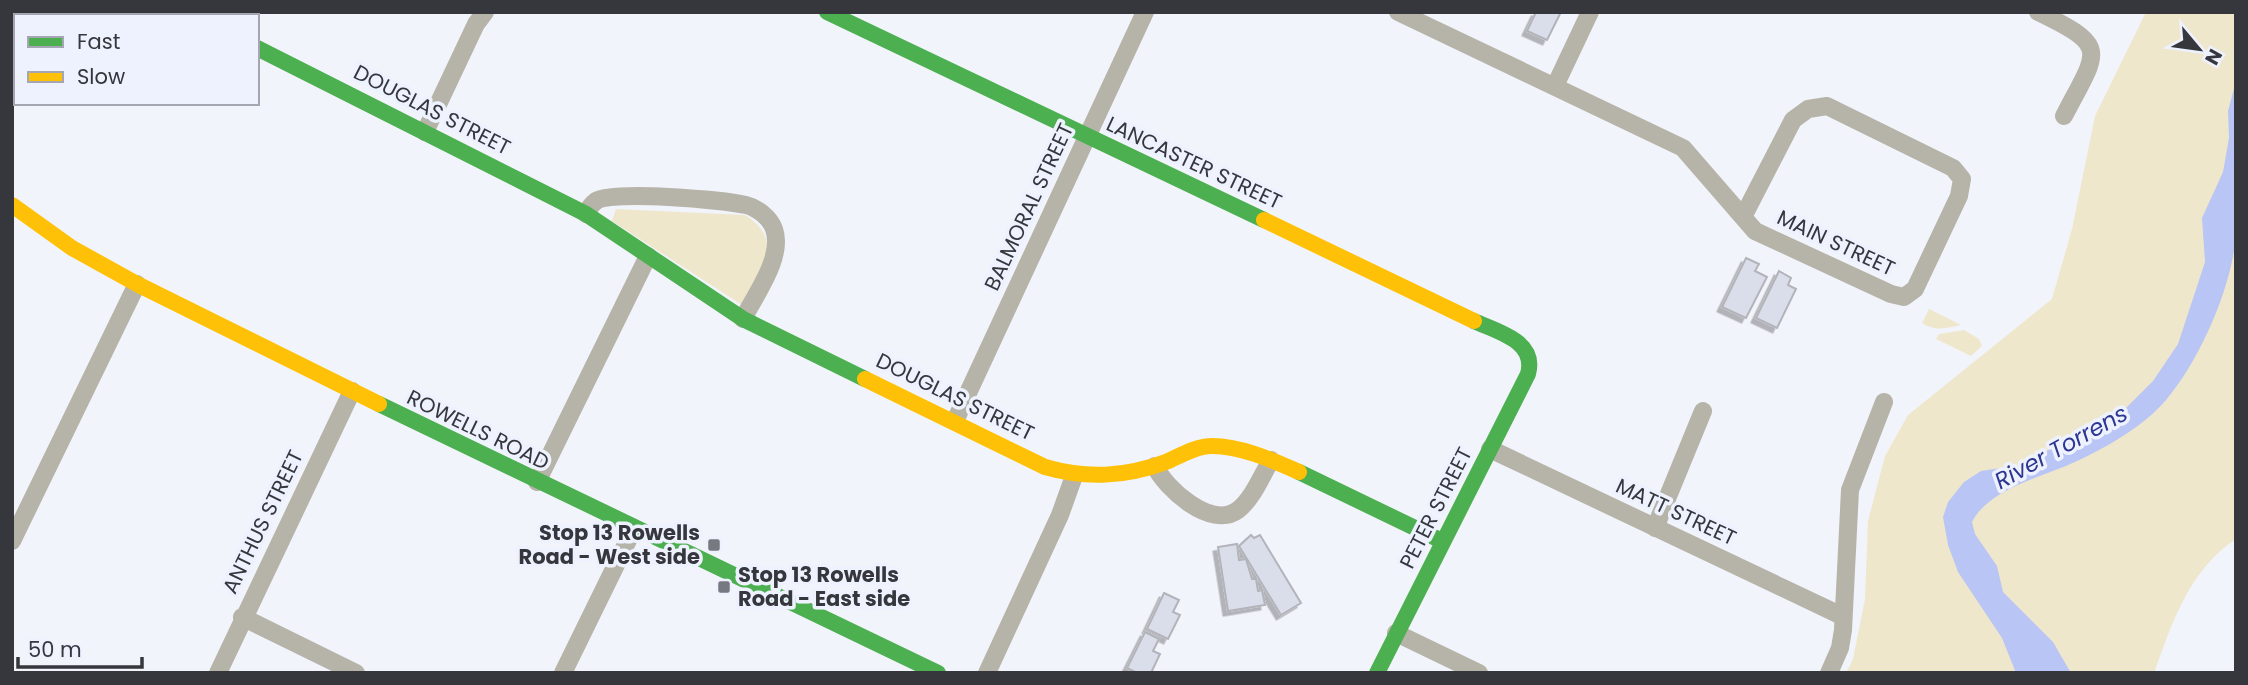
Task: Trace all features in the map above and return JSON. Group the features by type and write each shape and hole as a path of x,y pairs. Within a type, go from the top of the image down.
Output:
{"street":[{"path":"425,132 476,24 485,12"},
{"name":"LANCASTER STREET","path":"827,12 1517,341 1528,350 1533,362"},
{"name":"BALMORAL STREET","path":"955,421 1145,12"},
{"name":"MAIN STREET","path":"1398,12 1683,148 1744,215 1755,231 1891,294 1904,297 1915,289 1959,196 1962,179 1953,168 1827,106 1808,109 1793,120 1744,215"},
{"path":"1555,86 1590,12"},
{"path":"2038,12 2078,32 2089,41 2090,67 2064,116"},
{"name":"DOUGLAS STREET","path":"259,49 586,214 743,319 1045,467 1074,476 1094,478 1155,466 1209,446 1231,447 1271,460 1442,541"},
{"path":"586,214 596,201 613,197 677,197 748,205 762,212 774,229 776,250 743,319"},
{"name":"ROWELLS ROAD","path":"12,205 19,213 72,247 137,285 634,528 909,667 937,673"},
{"path":"537,482 648,256"},
{"path":"12,541 137,285"},
{"name":"PETER STREET","path":"1377,673 1442,541 1527,381 1533,362"},
{"name":"ANTHUS STREET","path":"218,673 242,617 352,391"},
{"path":"1829,673 1840,648 1850,490 1884,402"},
{"path":"1656,528 1703,411"},
{"name":"MATT STREET","path":"1490,449 1842,616"},
{"path":"1155,466 1172,492 1199,509 1219,514 1236,512 1250,497 1271,460"},
{"path":"987,673 1060,515 1074,476"},
{"path":"564,673 634,528"},
{"path":"242,617 356,673"},
{"path":"1396,633 1479,673"}],"shaded area":[{"path":"2146,12 2236,12 2236,539 2206,566 2194,582 2175,617 2154,673 1846,673 1853,659 1865,599 1868,521 1885,456 1908,415 2052,299 2072,229 2095,116"},
{"path":"616,209 745,215 758,225 765,235 767,246 761,269 742,305 612,221"},
{"path":"1929,309 1961,325 1941,328 1927,326 1922,323"},
{"path":"1964,330 1979,339 1982,346 1971,356 1936,339 1939,334"}],"water":[{"name":"River Torrens","path":"2236,81 2237,197 2233,255 2221,300 2191,365 2166,400 2136,428 2087,456 2004,492 1980,510 1972,522 1975,534 1997,566 2003,592 2053,642 2071,673 2016,673 2002,638 1958,572 1948,545 1943,517 1948,502 1964,482 1981,471 2021,465 2127,407 2153,381 2178,344 2205,262 2202,218 2223,172 2229,138 2228,111"}],"building":[{"path":"1536,12 1561,12 1547,40 1527,31"},
{"path":"1746,258 1759,264 1755,271 1767,277 1746,318 1722,307"},
{"path":"1779,271 1791,278 1788,285 1796,289 1777,328 1756,318"},
{"path":"1251,535 1254,538 1260,535 1301,603 1281,615 1239,546"},
{"path":"1237,544 1239,560 1246,559 1252,579 1256,579 1258,591 1262,590 1265,605 1228,611 1218,547"},
{"path":"1164,593 1179,600 1173,612 1180,615 1168,639 1147,629"},
{"path":"1145,632 1159,639 1153,651 1160,654 1151,673 1137,673 1127,668"}],"traffic: fast":[{"path":"827,12 1264,220"},
{"path":"259,49 586,214 743,319 865,379"},
{"path":"1377,673 1528,374 1527,353 1521,346 1504,334 1474,321"},
{"path":"379,404 938,673"},
{"path":"1299,472 1442,541"}],"traffic: slow":[{"path":"12,205 72,248 137,284 379,404"},
{"path":"1264,220 1474,321"},
{"path":"865,379 1045,467 1061,471 1091,475 1136,471 1166,462 1194,449 1212,446 1245,451 1299,472"}],"place":[{"name":"Stop 13 Rowells Road - West side","path":"714,545"},
{"name":"Stop 13 Rowells Road - East side","path":"724,587"}]}
